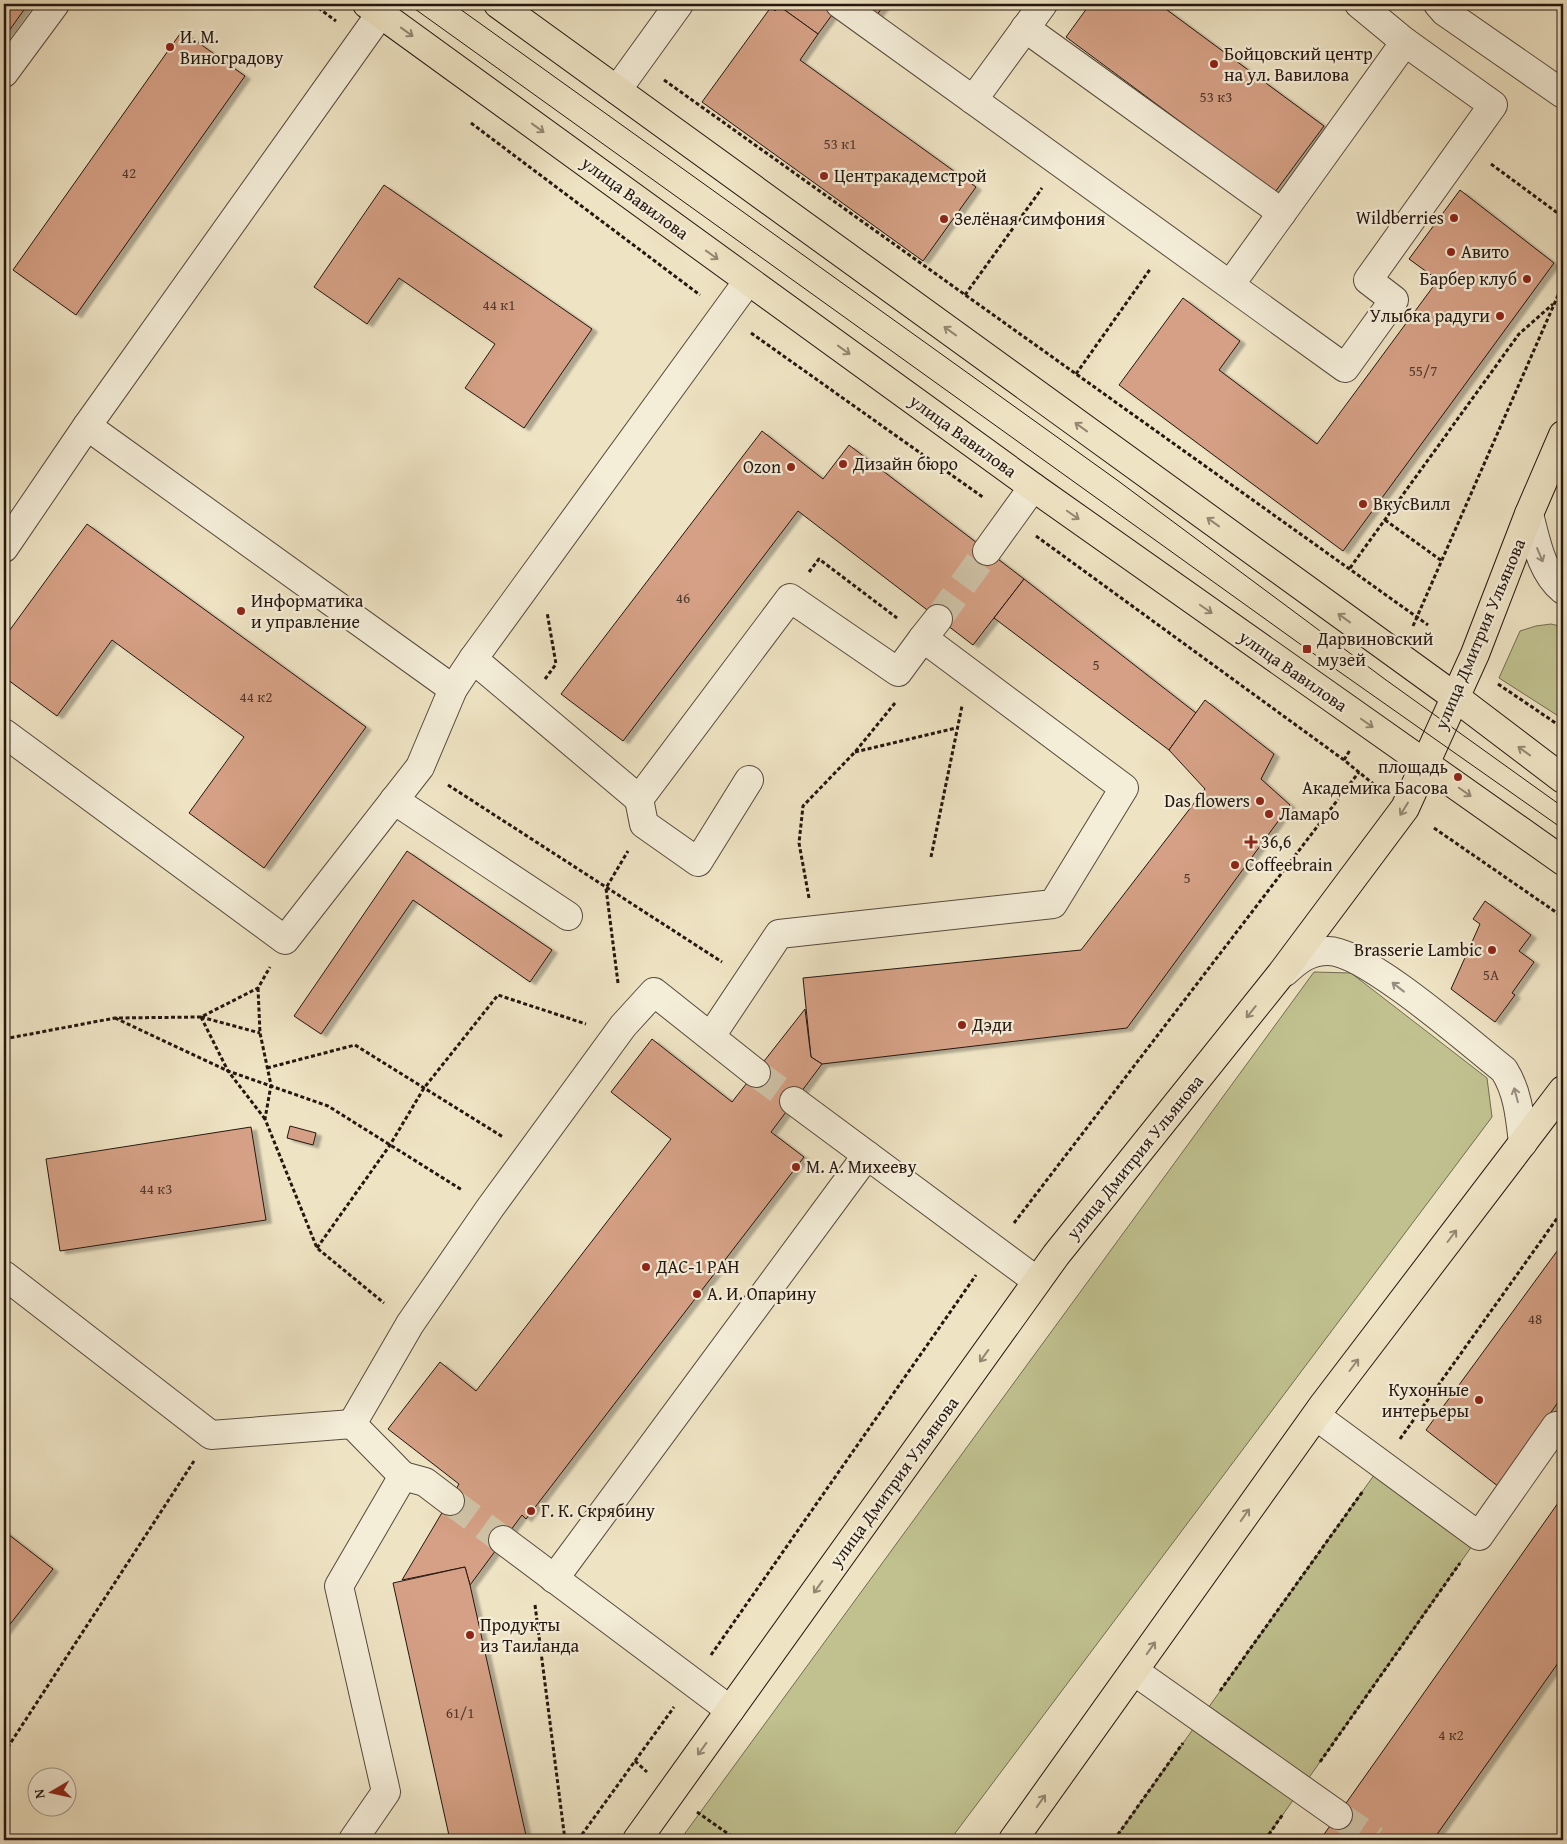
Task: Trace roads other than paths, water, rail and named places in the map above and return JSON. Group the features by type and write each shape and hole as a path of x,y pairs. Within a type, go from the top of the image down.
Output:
{"main road":[{"path":"498,4 1455,697 1563,779"},
{"name":"улица Вавилова","path":"374,9 1033,487 1563,861"},
{"name":"улица Дмитрия Ульянова","path":"637,1840 1037,1282 1281,974 1405,808 1475,654 1529,514 1563,435"},
{"path":"1013,1840 1316,1416 1563,1090"}],"street":[{"path":"4,73 55,4"},
{"path":"617,90 679,4"},
{"path":"840,4 1345,368 1394,300 1368,280 1493,105 1405,42 1358,4"},
{"path":"973,100 1043,4"},
{"path":"1438,4 1445,12 1563,94"},
{"path":"1459,4 1463,14 1474,27 1549,78 1563,80"},
{"path":"4,548 87,426 362,40 374,9"},
{"path":"1025,28 1282,213"},
{"path":"1230,285 1405,42"},
{"path":"4,733 285,940 420,767 454,689 473,658 748,281"},
{"path":"87,426 454,689"},
{"path":"987,551 1033,487"},
{"path":"1529,514 1539,554 1555,583 1563,590"},
{"path":"642,812 790,598 898,672 931,628 970,674 1124,788 1054,904 779,934 711,1036"},
{"path":"473,658 528,705 698,862 749,780"},
{"path":"394,800 568,916"},
{"path":"1281,974 1304,956 1317,951 1330,951 1348,955 1377,971 1504,1070 1512,1083 1518,1104 1523,1143"},
{"path":"352,1424 410,1324 490,1208 620,1030 654,992 756,1073"},
{"path":"794,1101 1037,1282"},
{"path":"554,1579 867,1155"},
{"path":"4,1275 211,1435 352,1424"},
{"path":"1316,1416 1479,1536 1556,1426 1563,1428"},
{"path":"352,1424 403,1476 425,1482 450,1501"},
{"path":"353,1840 386,1792 339,1586 403,1476"},
{"path":"503,1540 730,1710"},
{"path":"1134,1671 1338,1815"}],"tunnel":[{"path":"938,619 987,551"},
{"path":"756,1073 794,1101"},
{"path":"450,1501 503,1540"},
{"path":"1338,1815 1375,1840"}],"tram line":[{"path":"408,4 1307,649 1563,829"},
{"path":"453,4 1117,480 1386,680 1563,807"}],"place":[{"name":"И. М. Виноградову","path":"170,47"},
{"name":"Бойцовский центр на ул. Вавилова","path":"1214,64"},
{"name":"Центракадемстрой","path":"824,176"},
{"name":"Wildberries","path":"1454,218"},
{"name":"Зелёная симфония","path":"944,219"},
{"name":"Авито","path":"1451,252"},
{"name":"Барбер клуб","path":"1527,279"},
{"name":"Улыбка радуги","path":"1500,316"},
{"name":"Дизайн бюро","path":"843,464"},
{"name":"Ozon","path":"791,467"},
{"name":"ВкусВилл","path":"1363,504"},
{"name":"Информатика и управление","path":"241,611"},
{"name":"Дарвиновский музей","path":"1307,649"},
{"name":"площадь Академика Басова","path":"1458,777"},
{"name":"Das flowers","path":"1260,801"},
{"name":"Ламаро","path":"1269,814"},
{"name":"36,6","path":"1251,842"},
{"name":"Coffeebrain","path":"1235,865"},
{"name":"Brasserie Lambic","path":"1492,950"},
{"name":"Дэди","path":"962,1025"},
{"name":"М. А. Михееву","path":"796,1167"},
{"name":"ДАС-1 РАН","path":"646,1267"},
{"name":"А. И. Опарину","path":"697,1294"},
{"name":"Кухонные интерьеры","path":"1479,1400"},
{"name":"Г. К. Скрябину","path":"531,1511"},
{"name":"Продукты из Таиланда","path":"470,1635"}]}
